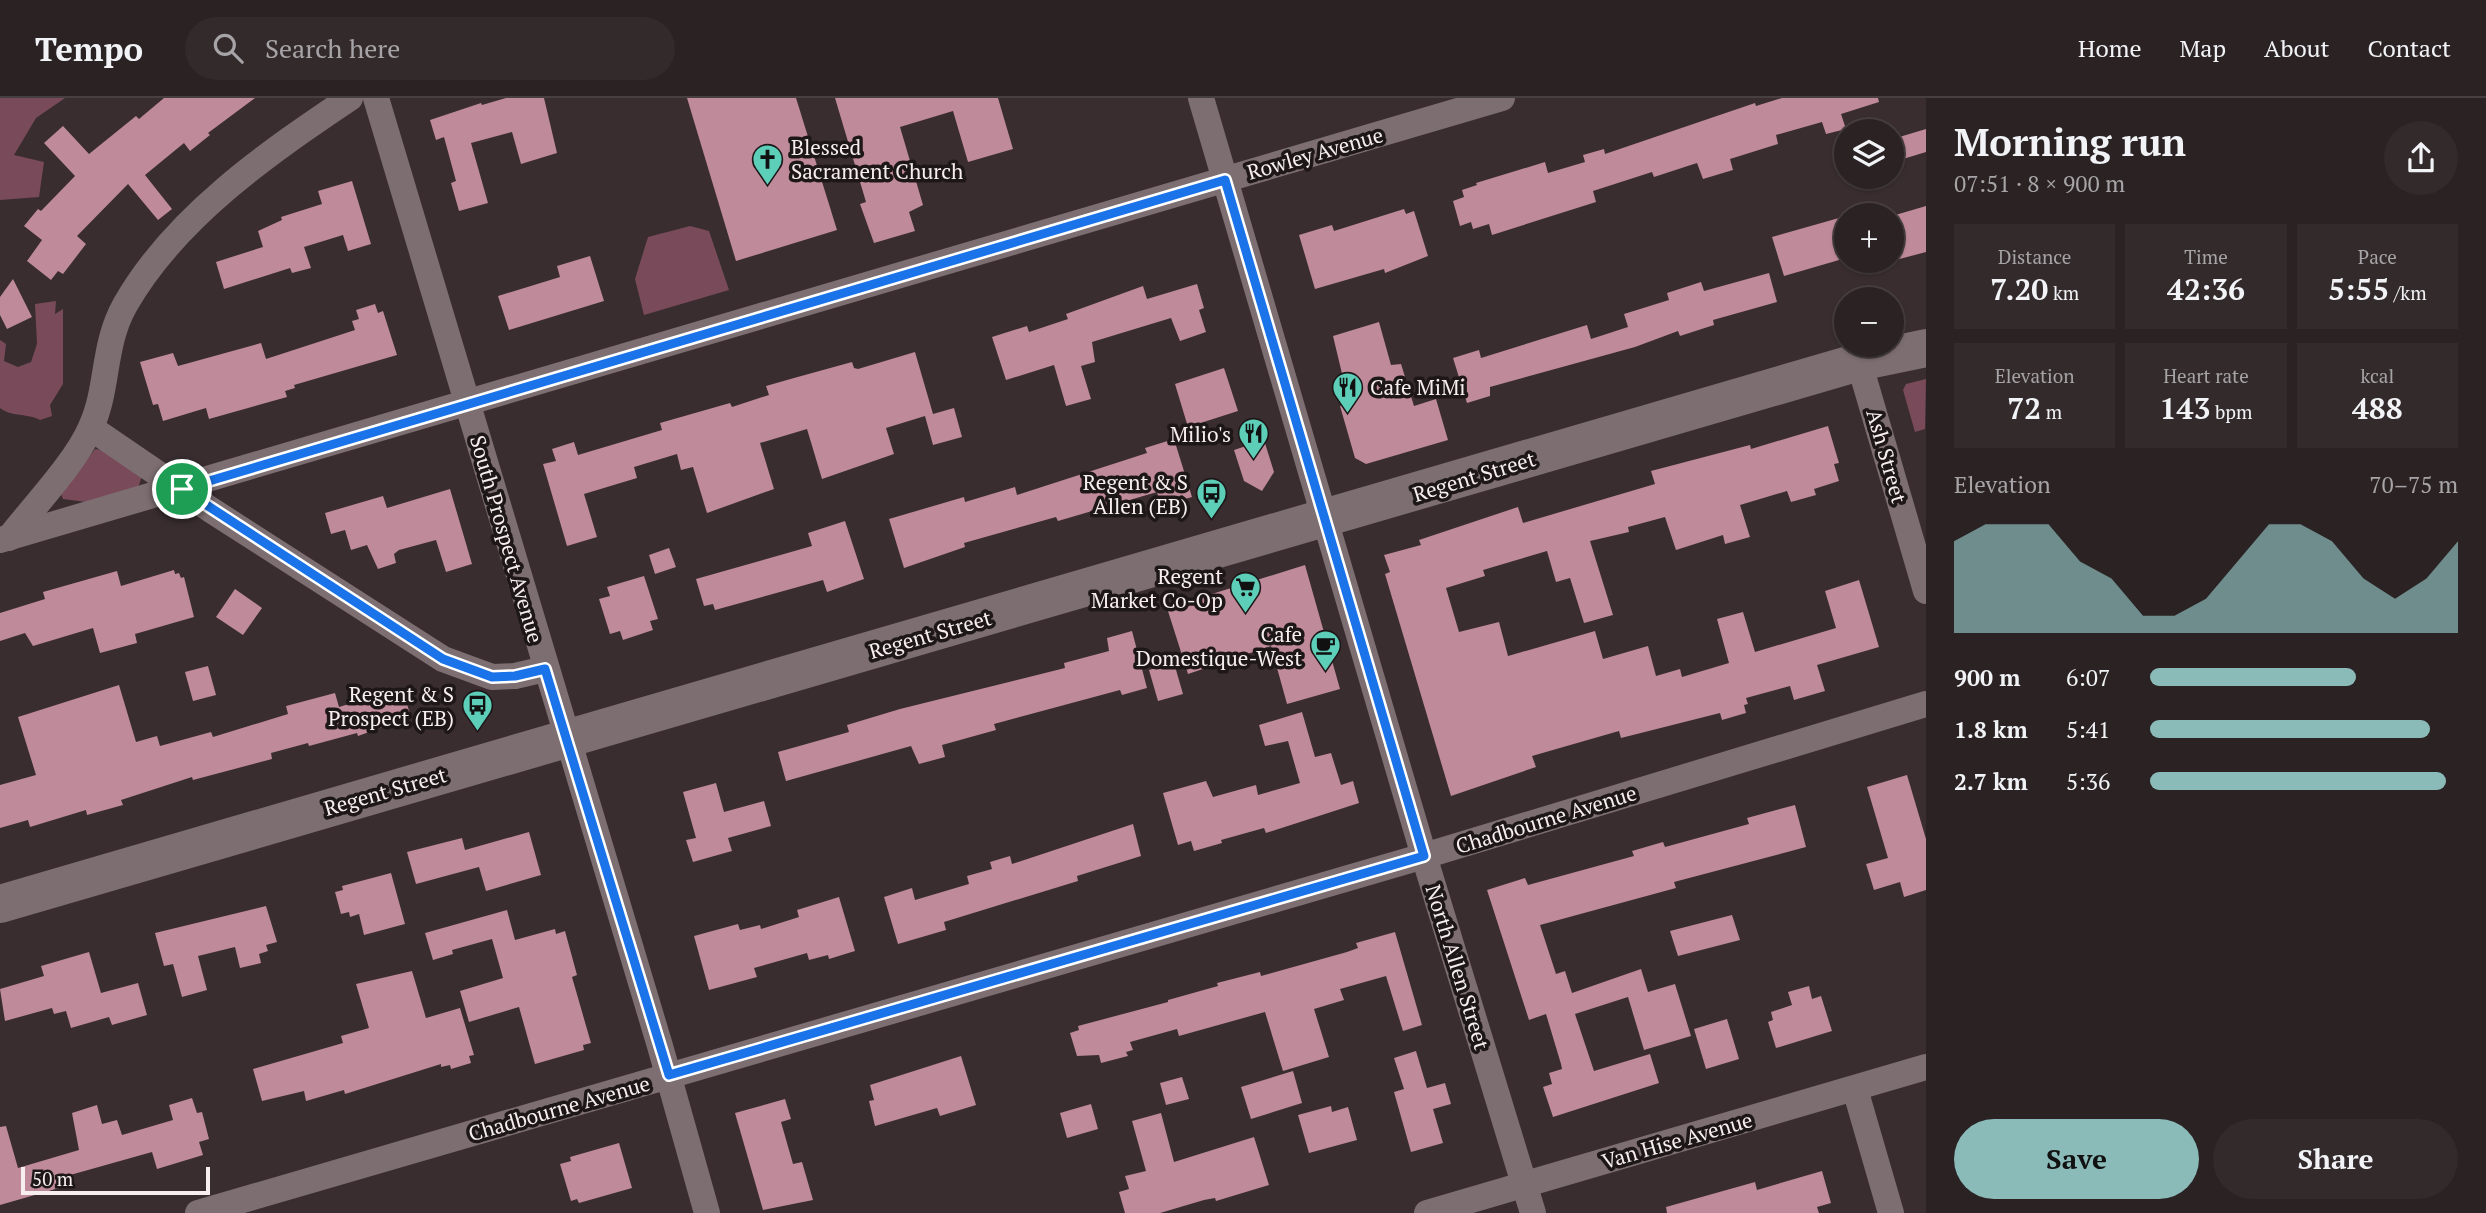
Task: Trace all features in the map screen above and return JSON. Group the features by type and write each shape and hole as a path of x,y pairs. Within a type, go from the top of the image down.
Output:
{"main road":[{"name":"Regent Street","path":"1859,362 1926,330"},
{"name":"Regent Street","path":"0,904 1859,362 1926,348"}],"street":[{"path":"5,539 91,428 114,328 154,261 222,193 350,98"},
{"name":"South Prospect Avenue","path":"376,98 545,669 669,1075 707,1213"},
{"name":"North Allen Street","path":"1201,98 1424,856 1533,1213"},
{"name":"Rowley Avenue","path":"5,539 1502,98"},
{"name":"Ash Street","path":"1859,362 1926,591"},
{"path":"91,428 443,659 492,677 515,676 545,669"},
{"name":"Chadbourne Avenue","path":"198,1213 1424,856 1926,705"},
{"name":"Van Hise Avenue","path":"1427,1213 1926,1067"},
{"path":"1855,1089 1891,1213"}],"shaded area":[{"path":"0,98 65,98 36,118 14,155 44,162 39,197 0,200"},
{"path":"690,226 709,231 729,290 644,315 635,279 648,237"},
{"path":"56,301 55,314 63,309 63,384 50,405 52,416 40,420 4,411 0,408 0,340 6,344 4,361 18,367 31,362 37,344 35,304"},
{"path":"1926,379 1925,429 1915,432 1903,390 1906,384"},
{"path":"95,449 103,450 142,476 138,488 86,502 63,499 61,494"}],"building":[{"path":"164,98 255,98 208,133 210,135 190,151 184,143 145,175 172,209 158,220 128,184 77,236 86,244 63,274 58,271 51,280 27,261 42,240 24,226 38,209 41,211 75,176 44,143 63,126 89,154 136,116 139,119"},
{"path":"506,98 544,98 557,153 521,164 512,132 471,143 488,203 459,211 451,183 456,181 444,137 436,140 430,120 481,103 482,105"},
{"name":"Blessed Sacrament Church","path":"687,98 796,98 837,230 736,261"},
{"path":"835,98 998,98 1013,149 968,162 953,111 900,127 923,205 909,212 915,231 874,243 860,204 866,202"},
{"path":"1782,98 1878,98 1879,102 1841,114 1843,119 1834,119 1834,132 1826,134 1822,122 1776,135 1778,144 1730,159 1733,170 1703,179 1697,163 1654,177 1652,172 1593,191 1596,202 1492,235 1489,224 1473,229 1471,222 1460,226 1453,201 1464,197 1462,190 1477,185 1476,183 1545,162 1548,173 1585,162 1583,155 1604,149 1605,154 1755,103 1756,106"},
{"path":"1926,129 1926,152 1904,159 1904,136"},
{"path":"352,181 371,244 348,251 343,235 304,247 311,268 292,273 290,268 224,289 216,262 263,247 258,231 282,220 281,217 322,204 318,191"},
{"path":"1926,206 1926,252 1904,258 1904,212"},
{"path":"1404,209 1406,214 1414,211 1428,256 1385,273 1384,269 1315,289 1299,235 1332,225 1334,231"},
{"path":"1834,219 1834,261 1784,276 1772,237"},
{"path":"590,256 604,301 509,330 498,296 560,277 557,266"},
{"path":"1769,273 1777,302 1713,320 1714,325 1680,336 1678,331 1635,347 1490,387 1490,396 1467,403 1453,358 1479,350 1481,358 1587,325 1591,339 1628,327 1624,314 1669,300 1667,293 1701,282 1704,291"},
{"path":"13,279 32,317 7,329 0,315 0,297"},
{"path":"1197,284 1204,308 1199,310 1206,332 1180,341 1171,318 1092,342 1095,362 1081,366 1091,399 1066,406 1054,365 1006,380 992,337 1027,326 1029,332 1068,319 1066,314 1143,286 1147,299"},
{"path":"375,304 378,313 383,311 397,355 294,385 295,388 285,391 287,397 209,419 206,408 163,421 158,404 153,405 140,362 173,353 178,366 261,343 266,359 355,330 352,321 359,319 356,310"},
{"path":"1379,322 1391,365 1401,364 1414,406 1436,399 1448,440 1366,464 1355,458 1340,406 1349,403 1333,336"},
{"path":"915,352 933,414 954,408 962,437 933,445 925,416 886,428 894,454 822,479 807,429 760,443 774,489 707,513 693,467 681,470 677,454 634,467 637,478 584,494 597,537 567,546 543,464 556,461 552,449 574,442 578,455 662,430 660,423 730,403 732,407 769,395 766,386 852,362 854,368 858,369"},
{"path":"1224,368 1238,411 1188,427 1175,384"},
{"path":"1828,426 1839,463 1834,464 1839,481 1814,489 1816,495 1791,502 1787,491 1740,505 1750,537 1725,544 1723,535 1676,550 1665,517 1628,527 1629,532 1590,541 1613,615 1584,623 1570,578 1556,582 1547,551 1483,570 1485,576 1446,588 1459,632 1499,622 1508,656 1595,631 1603,659 1648,646 1656,676 1680,669 1682,677 1729,663 1717,619 1743,612 1755,652 1836,628 1825,591 1859,580 1879,647 1817,665 1825,691 1794,700 1790,686 1746,698 1746,713 1722,720 1720,713 1621,738 1619,731 1532,756 1536,767 1451,796 1385,574 1390,572 1384,555 1421,545 1419,540 1518,507 1523,523 1655,484 1651,471 1750,445 1751,449"},
{"path":"1174,439 1192,497 1161,506 1157,492 1058,521 1056,517 964,543 965,547 904,568 889,519 964,497 965,502 1015,487 1017,495 1147,453 1145,448"},
{"name":"Milio's","path":"1264,440 1274,472 1262,491 1244,481 1234,450"},
{"path":"450,489 472,564 446,572 436,540 399,550 394,554 396,563 378,569 367,545 351,550 345,530 331,534 325,513 383,496 387,508"},
{"path":"845,521 864,579 827,592 823,580 715,610 713,604 704,606 696,579 812,546 808,533"},
{"path":"669,548 676,567 655,574 649,555"},
{"path":"1305,565 1340,689 1287,704 1271,646 1188,674 1167,608"},
{"path":"174,570 175,574 179,573 181,578 184,577 194,617 135,634 137,643 100,653 93,628 33,646 25,633 0,641 0,613 45,599 43,592 117,571 121,586"},
{"path":"644,576 658,619 650,621 653,630 623,640 620,631 610,634 599,599 610,596 607,587"},
{"path":"235,589 262,608 243,635 216,617"},
{"path":"1132,631 1147,688 1122,695 1120,690 994,724 996,730 942,745 945,757 919,764 911,746 786,781 778,752 849,732 847,725 900,709 1065,668 1064,663 1109,651 1107,638"},
{"path":"1174,663 1183,694 1158,701 1149,670"},
{"path":"208,666 216,695 193,701 185,672"},
{"path":"119,685 136,742 157,736 160,746 211,732 213,737 288,714 286,706 335,693 339,707 402,688 411,717 358,736 357,733 271,753 272,759 193,780 192,777 121,800 123,805 87,815 86,810 30,827 28,820 0,828 0,785 36,775 18,717"},
{"path":"1302,712 1315,757 1331,753 1341,785 1353,781 1359,803 1266,833 1264,828 1221,840 1222,843 1194,851 1191,841 1178,845 1163,793 1206,781 1213,797 1256,785 1258,795 1300,783 1288,741 1265,746 1259,725"},
{"path":"1907,775 1926,839 1926,890 1904,897 1900,882 1874,890 1866,864 1888,858 1867,787"},
{"path":"716,783 724,812 764,801 771,826 728,838 732,851 693,862 686,840 696,838 683,792"},
{"path":"1795,805 1806,847 1674,882 1676,888 1540,925 1556,974 1565,971 1572,993 1641,969 1648,992 1675,984 1691,1036 1644,1050 1628,997 1575,1014 1594,1071 1650,1054 1659,1083 1553,1117 1543,1087 1552,1084 1549,1073 1562,1069 1561,1064 1546,1014 1529,1020 1487,890 1525,878 1528,885 1634,856 1632,851 1663,842 1665,847 1749,824 1747,818"},
{"path":"1133,824 1141,856 1077,876 1078,881 944,922 946,930 898,944 884,897 912,888 915,900 969,884 967,876 992,869 990,862 1010,856 1012,864"},
{"path":"529,832 541,875 486,891 479,867 416,884 407,852 462,838 465,850"},
{"path":"391,873 405,924 364,935 359,914 350,917 349,912 341,914 335,892 343,890 342,886"},
{"path":"839,897 855,951 829,959 828,955 809,960 807,953 754,968 757,977 709,990 694,936 738,924 740,930 760,925 761,929 799,917 797,910"},
{"path":"266,906 277,942 266,945 268,951 259,954 261,963 240,968 235,947 198,956 207,990 182,997 173,964 164,966 155,933"},
{"path":"507,910 515,940 555,929 556,934 565,931 577,975 572,977 591,1043 583,1045 584,1050 535,1064 519,1007 469,1022 460,991 503,978 492,939 452,950 453,954 433,960 425,933"},
{"path":"1732,915 1740,940 1678,956 1670,931"},
{"path":"1395,932 1422,1025 1403,1031 1386,976 1340,989 1344,1000 1314,1009 1329,1057 1283,1071 1265,1012 1179,1036 1177,1029 1130,1042 1133,1050 1126,1052 1128,1056 1101,1063 1099,1055 1077,1056 1070,1033 1079,1030 1078,1026 1168,1002 1218,986 1217,983 1260,972 1261,976 1347,952 1358,948 1356,943"},
{"path":"89,952 101,993 138,983 147,1015 112,1025 109,1017 71,1028 66,1011 54,1014 52,1008 5,1021 0,989 44,976 41,966"},
{"path":"412,971 426,1018 460,1008 474,1055 469,1056 471,1063 451,1069 450,1065 441,1067 441,1064 345,1094 344,1090 306,1101 304,1091 262,1101 253,1069 343,1043 341,1036 369,1028 356,984"},
{"path":"1809,986 1812,999 1821,996 1832,1031 1776,1048 1768,1022 1773,1020 1771,1012 1792,1005 1788,992"},
{"path":"1727,1019 1739,1059 1706,1069 1694,1029"},
{"path":"1416,1051 1427,1088 1445,1083 1451,1104 1433,1109 1443,1143 1411,1152 1394,1092 1404,1089 1394,1058"},
{"path":"961,1056 976,1105 940,1116 937,1108 875,1126 869,1101 874,1100 870,1085"},
{"path":"1293,1071 1302,1103 1251,1119 1241,1087"},
{"path":"1182,1077 1189,1099 1166,1105 1160,1083"},
{"path":"192,1098 197,1113 202,1112 209,1139 199,1142 203,1155 157,1169 152,1152 56,1179 59,1188 0,1205 0,1127 6,1126 18,1168 79,1150 72,1113 97,1105 102,1124 117,1120 122,1135 173,1120 169,1105"},
{"path":"785,1099 791,1119 781,1122 793,1164 802,1162 813,1200 763,1210 735,1113"},
{"path":"1091,1104 1098,1129 1067,1138 1060,1113"},
{"path":"1331,1106 1332,1112 1348,1107 1357,1140 1309,1153 1298,1115"},
{"path":"1161,1113 1174,1162 1254,1137 1269,1185 1216,1201 1215,1198 1204,1200 1160,1213 1125,1213 1119,1192 1129,1189 1125,1176 1146,1171 1132,1121"},
{"path":"619,1143 632,1188 579,1203 577,1199 571,1201 560,1164 571,1161 570,1157"},
{"path":"1822,1171 1831,1203 1817,1207 1819,1213 1667,1213 1666,1207 1755,1182 1757,1190"}],"place":[{"name":"Blessed Sacrament Church","path":"768,186"},
{"name":"Cafe MiMi","path":"1347,414"},
{"name":"Milio's","path":"1254,461"},
{"name":"Regent & S Allen (EB)","path":"1211,521"},
{"name":"Regent Market Co-Op","path":"1246,615"},
{"name":"Cafe Domestique-West","path":"1325,673"},
{"name":"Regent & S Prospect (EB)","path":"477,733"}],"route":[{"path":"1225,180 1424,856 669,1075 545,669 515,676 492,677 443,659 182,489 1225,180"}]}
